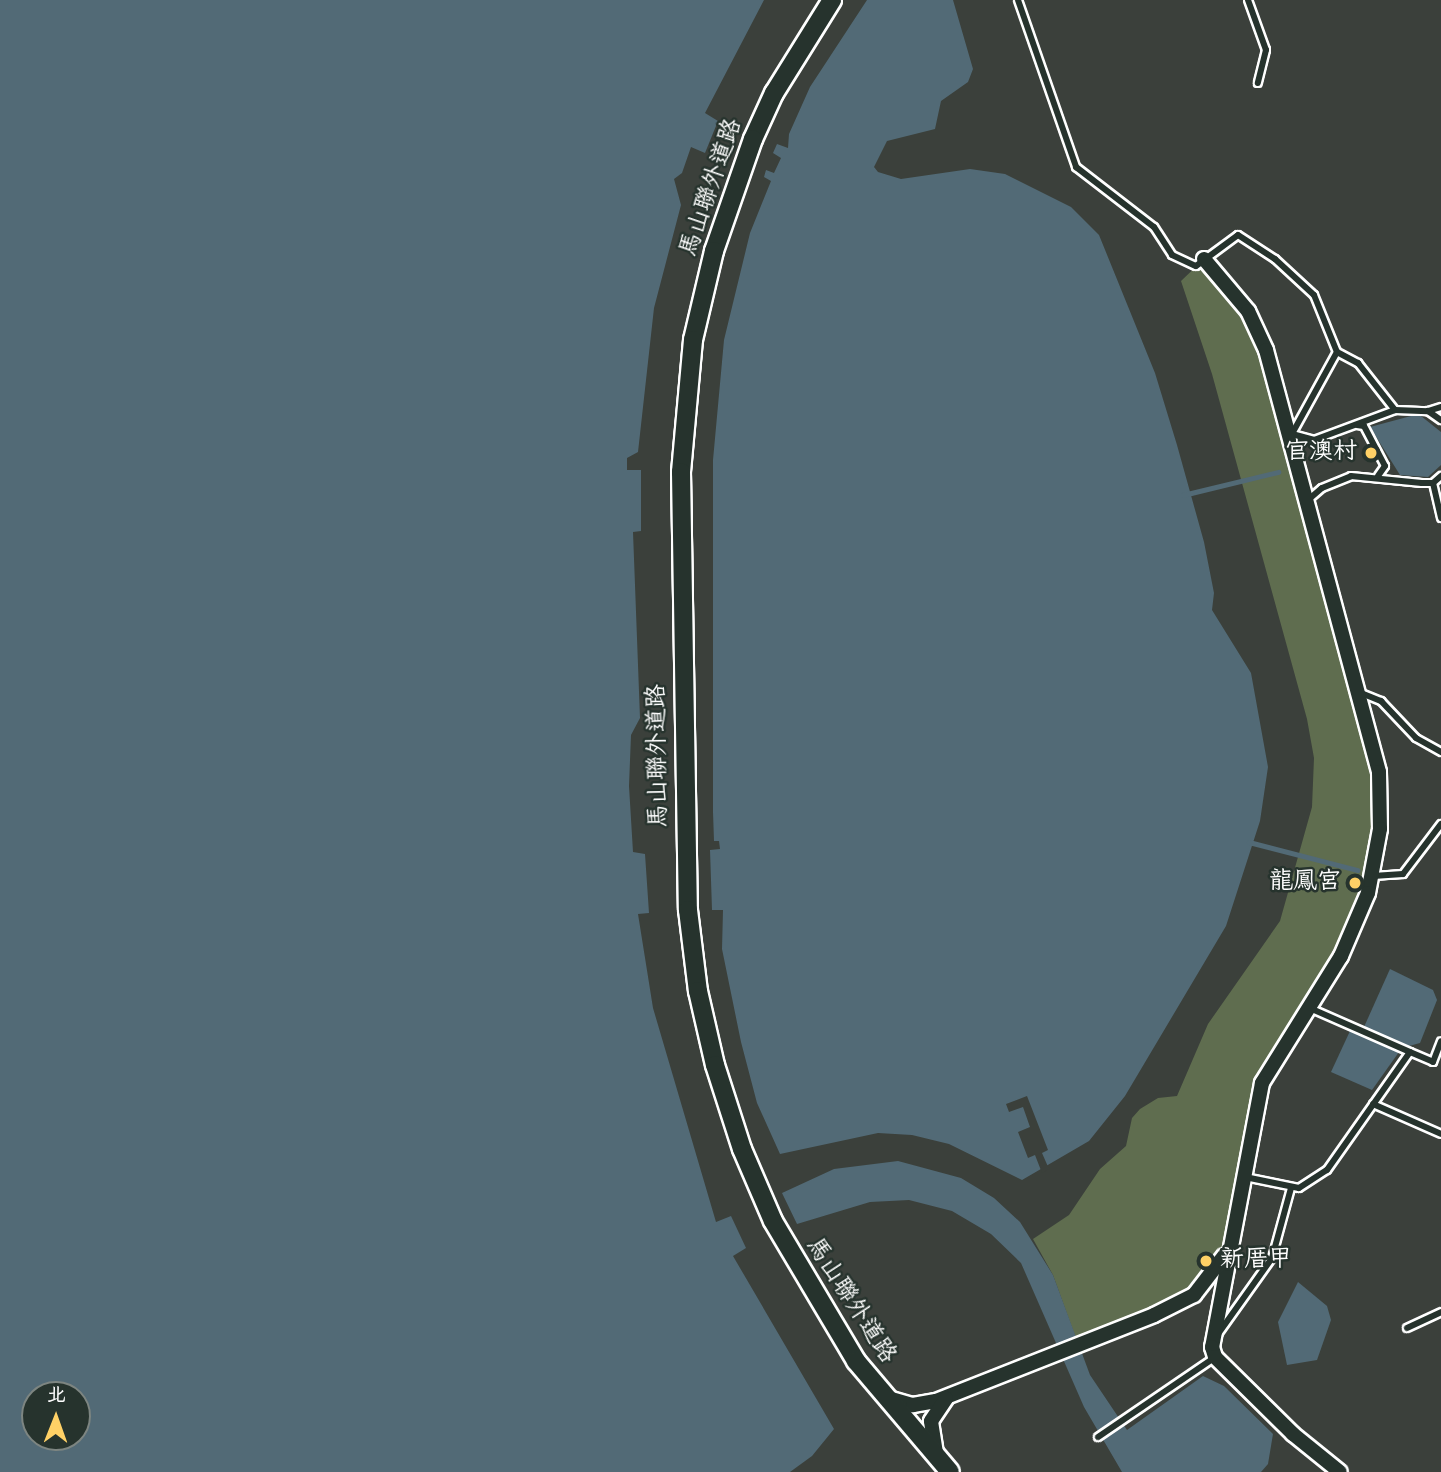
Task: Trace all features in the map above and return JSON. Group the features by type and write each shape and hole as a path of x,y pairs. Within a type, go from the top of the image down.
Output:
{"main road":[{"name":"馬山聯外道路","path":"832,0 784,76 756,132 718,239 693,340 683,416 681,485 686,877 705,1025 742,1149 796,1266 883,1395 950,1472"}],"street":[{"path":"1204,259 1258,330 1289,431 1361,693 1381,787 1373,876 1345,947 1262,1083 1213,1338 1216,1357 1302,1443 1340,1472"},
{"path":"916,1433 911,1413 925,1404 956,1394 1187,1299 1211,1277 1229,1245"},
{"path":"937,1458 931,1421 939,1404 956,1394"},
{"path":"883,1395 902,1404 925,1404"}],"lane":[{"path":"1018,0 1076,167 1154,227 1172,255 1196,266 1238,235 1275,259 1314,295 1337,352 1358,363 1395,410"},
{"path":"1248,0 1266,50 1258,83"},
{"path":"1337,352 1289,431 1314,440 1395,410 1428,411 1441,407"},
{"path":"1428,411 1441,420"},
{"path":"1356,425 1364,426 1385,466 1376,477"},
{"path":"1307,502 1322,488 1351,475 1433,483 1441,476"},
{"path":"1433,483 1441,518"},
{"path":"1361,693 1381,701 1416,738 1441,752"},
{"path":"1373,876 1403,874 1441,824"},
{"path":"1310,1008 1441,1065"},
{"path":"1433,1062 1441,1041"},
{"path":"1243,1177 1290,1188 1306,1185 1336,1162 1410,1052"},
{"path":"1373,1104 1441,1134"},
{"path":"1213,1338 1231,1322 1272,1258 1290,1188"},
{"path":"1407,1328 1441,1312"},
{"path":"1098,1437 1216,1357"}],"green space":[{"path":"1204,259 1232,291 1266,350 1381,810 1350,939 1262,1083 1229,1245 1202,1287 1078,1344 1053,1275 1033,1239 1069,1215 1100,1169 1126,1146 1132,1118 1140,1109 1158,1098 1177,1096 1208,1024 1280,921 1312,807 1314,758 1307,719 1212,374 1181,281"}],"water":[{"path":"0,0 764,0 705,113 718,121 705,153 691,147 682,173 674,179 681,205 654,308 638,452 627,458 627,470 641,470 641,531 633,532 640,718 631,735 629,786 633,852 645,854 649,913 638,914 653,1008 716,1222 731,1216 746,1248 733,1256 834,1429 812,1456 790,1472 0,1472"},
{"path":"867,0 953,0 973,69 968,82 941,101 935,129 887,141 874,167 878,172 901,179 970,169 1005,174 1071,207 1099,235 1155,373 1177,445 1204,542 1214,593 1212,610 1251,673 1268,767 1260,821 1226,926 1125,1096 1089,1141 1022,1180 949,1144 912,1135 878,1133 780,1154 757,1103 741,1042 722,949 723,910 712,910 710,850 720,849 719,841 714,841 713,812 713,460 724,340 750,233 771,181 764,177 766,170 774,173 781,158 773,153 777,144 788,148 789,134 810,87"},
{"path":"1411,416 1421,416 1441,432 1441,465 1428,477 1400,475 1370,427"},
{"path":"1390,969 1433,990 1437,1000 1420,1043 1409,1046 1364,1027"},
{"path":"1350,1031 1399,1052 1372,1090 1331,1072"},
{"path":"898,1161 961,1178 994,1198 1020,1222 1053,1275 1090,1375 1127,1430 1203,1376 1224,1386 1273,1434 1268,1464 1261,1472 1122,1472 1084,1407 1021,1263 991,1234 952,1211 909,1200 870,1202 797,1224 782,1193 834,1169"},
{"path":"1298,1282 1327,1306 1331,1320 1317,1360 1287,1365 1278,1322"}],"pier":[{"path":"1027,1096 1048,1150 1042,1153 1049,1169 1042,1173 1035,1155 1028,1158 1018,1132 1030,1127 1023,1107 1009,1112 1006,1104"}],"waterway":[{"path":"1183,495 1278,472"},
{"path":"1249,842 1357,870"}],"place":[{"name":"官澳村","path":"1371,453"},
{"name":"龍鳳宮","path":"1355,883"},
{"name":"新厝甲","path":"1206,1261"}]}
